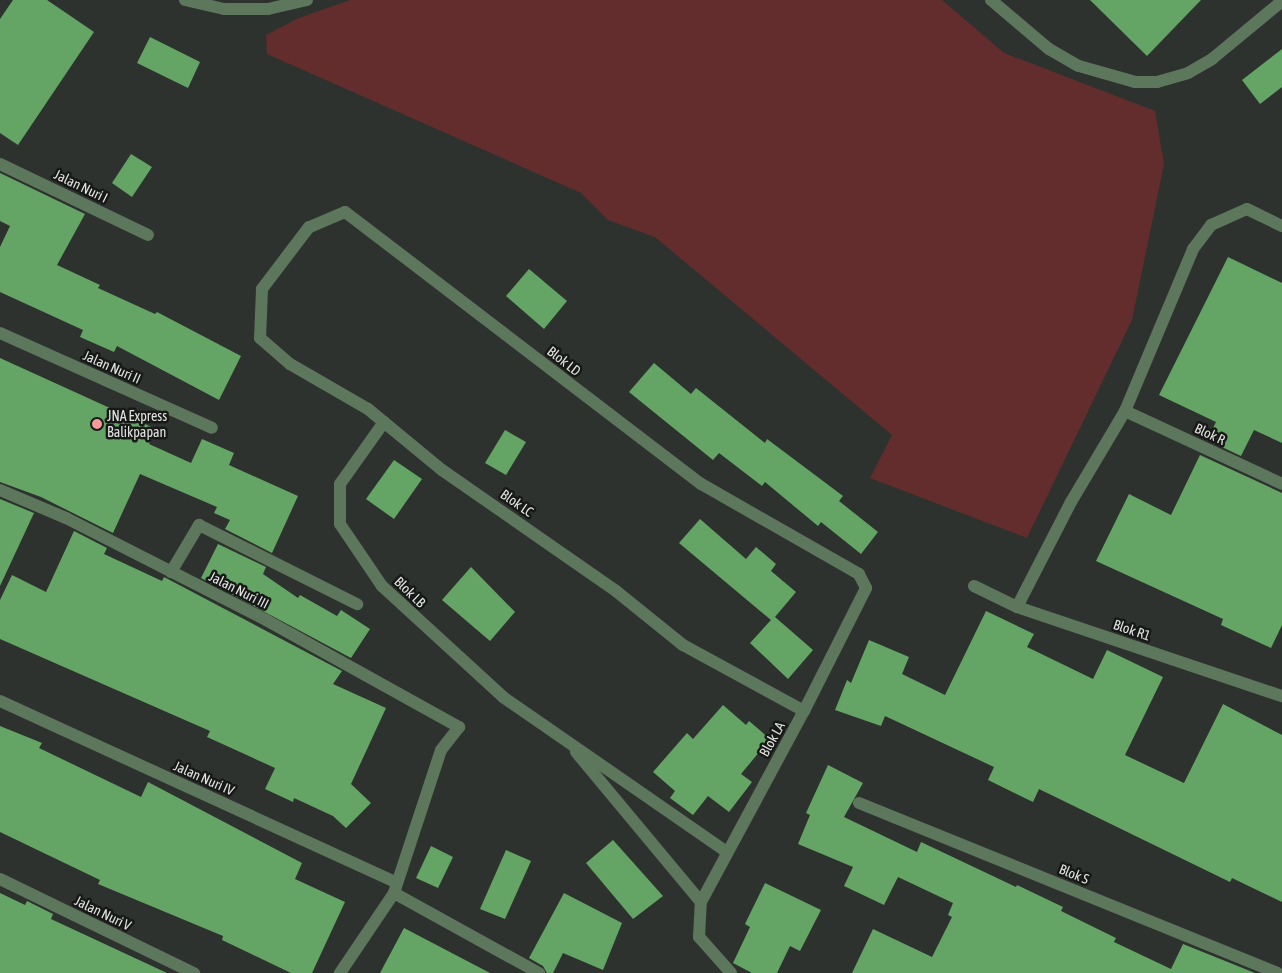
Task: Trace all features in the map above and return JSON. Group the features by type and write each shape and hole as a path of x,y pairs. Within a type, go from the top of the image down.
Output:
{"street":[{"path":"185,0 224,9 268,9 307,0"},
{"path":"991,0 1049,49 1079,66 1135,82 1157,82 1188,72 1212,58 1282,0"},
{"name":"Jalan Nuri I","path":"0,164 148,235"},
{"path":"1017,607 1071,502 1124,411 1193,249 1211,225 1247,209 1282,226"},
{"name":"Blok LD","path":"262,289 310,227 345,212 701,484 859,574 866,588"},
{"name":"Blok LC","path":"262,289 260,338 290,364 368,409 442,470 616,591 683,644 804,712"},
{"name":"Jalan Nuri II","path":"0,333 212,428"},
{"name":"Blok R","path":"1124,411 1282,484"},
{"name":"Blok LB","path":"384,422 340,484 340,524 382,586 503,697 727,852"},
{"name":"Jalan Nuri III","path":"0,490 66,518 171,572 459,727 441,750 395,887"},
{"path":"171,572 199,524 357,604"},
{"name":"Blok R1","path":"974,586 1017,607 1282,696"},
{"name":"Blok LA","path":"701,902 804,712 866,588"},
{"name":"Jalan Nuri IV","path":"0,702 395,887 539,973"},
{"name":"Blok LB","path":"565,740 701,902"},
{"name":"Blok S","path":"859,803 1277,973"},
{"name":"Jalan Nuri V","path":"0,879 194,973"},
{"path":"340,973 395,887"},
{"path":"701,902 699,937 731,973"}],"shaded area":[{"path":"350,0 942,0 1004,53 1155,111 1164,164 1132,320 1027,538 870,478 892,435 655,237 608,220 581,193 267,54 266,35 299,18"}],"building":[{"path":"13,0 47,0 94,32 18,145 0,133 0,19"},
{"path":"1090,0 1201,0 1147,56"},
{"path":"150,37 200,62 188,88 137,63"},
{"path":"1282,49 1282,87 1260,104 1242,80"},
{"path":"131,154 152,167 132,197 112,183"},
{"path":"0,173 85,214 57,265 100,285 98,288 155,314 157,312 241,356 219,400 117,346 114,352 80,337 83,330 0,292 0,247 10,226 0,221"},
{"path":"1228,257 1282,283 1282,443 1254,430 1241,456 1207,440 1216,422 1159,395"},
{"path":"529,269 567,301 544,329 506,296"},
{"path":"0,358 156,429 149,444 191,463 202,439 234,453 229,465 298,496 272,553 225,529 230,520 214,513 217,507 140,474 113,533 41,497 0,482"},
{"path":"654,363 691,394 696,388 765,443 767,439 843,496 839,501 878,532 861,554 821,522 818,526 765,482 762,486 719,453 713,460 629,392"},
{"path":"505,430 526,442 506,475 485,463"},
{"path":"1200,455 1282,493 1282,625 1271,648 1221,625 1223,619 1096,561 1129,494 1171,515"},
{"path":"394,460 422,479 394,519 366,499"},
{"path":"0,499 34,513 0,586"},
{"path":"700,519 746,559 756,547 776,564 771,571 796,592 775,617 813,650 788,679 750,643 771,620 679,543"},
{"path":"74,531 107,548 104,554 162,581 164,577 342,671 333,684 386,708 351,784 371,803 346,828 333,816 294,798 293,802 265,789 275,768 207,737 210,731 0,639 0,600 12,575 46,592"},
{"path":"218,544 266,567 263,574 298,598 300,595 337,616 341,610 370,629 351,658 201,578"},
{"path":"471,567 515,612 490,641 442,600"},
{"path":"986,611 1034,634 1027,647 1093,679 1107,650 1163,677 1125,755 1184,783 1223,704 1282,735 1282,902 1232,878 1230,882 1039,789 1033,802 988,780 994,767 885,716 881,726 835,710 847,680 851,683 869,640 909,657 902,674 945,695"},
{"path":"723,705 746,725 749,721 770,739 741,774 752,782 729,812 708,796 693,815 670,798 675,791 653,772 687,733 693,739"},
{"path":"0,726 42,743 39,748 141,797 148,782 302,863 295,879 345,902 312,973 291,973 222,940 223,936 98,884 100,880 0,832"},
{"path":"828,765 863,783 844,817 917,852 921,842 1016,887 1017,885 1063,907 1061,911 1116,938 1114,942 1171,969 1183,944 1255,973 852,973 873,929 932,957 952,917 948,915 953,903 898,877 884,905 844,886 853,867 798,844 810,815 806,813"},
{"path":"613,840 663,896 633,919 586,863"},
{"path":"431,846 453,857 438,888 416,878"},
{"path":"506,850 531,861 505,919 480,909"},
{"path":"765,883 821,910 800,951 790,946 777,973 752,973 733,963 750,927 745,924"},
{"path":"0,893 25,905 27,901 53,914 51,919 167,973 0,973"},
{"path":"564,893 622,923 603,970 563,953 553,973 547,973 543,966 529,958"},
{"path":"404,928 490,973 380,973"}],"place":[{"name":"JNA Express Balikpapan","path":"97,424"}]}
